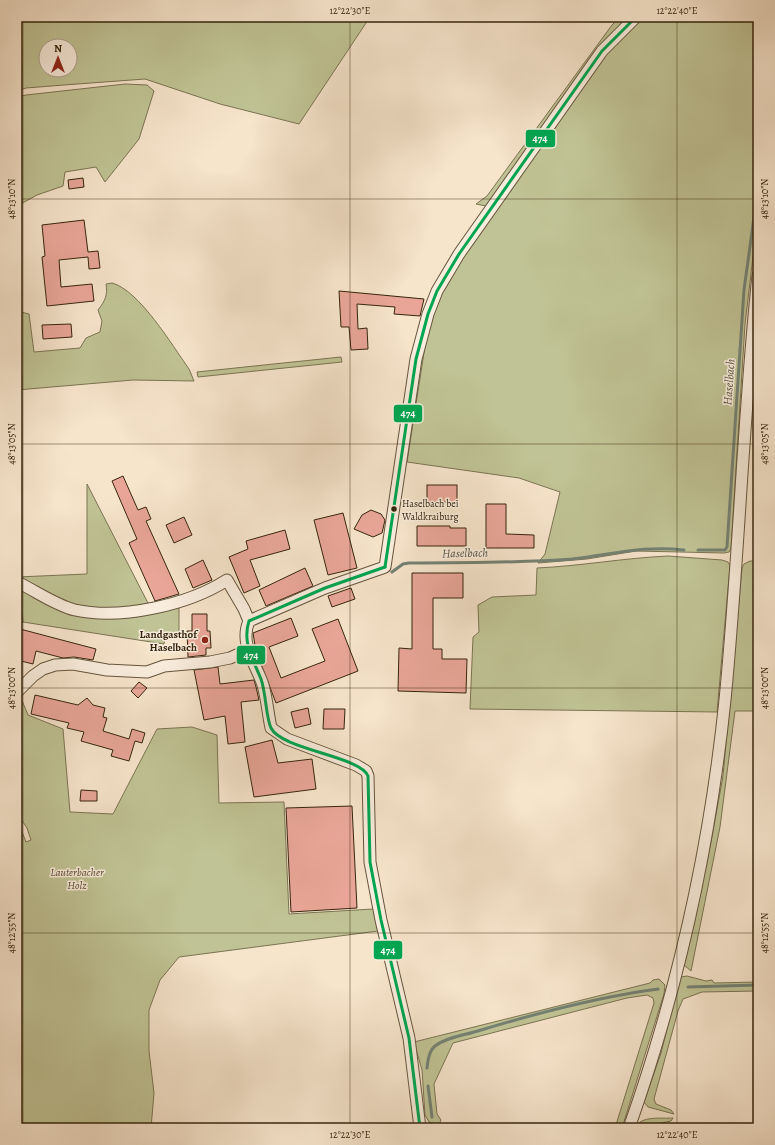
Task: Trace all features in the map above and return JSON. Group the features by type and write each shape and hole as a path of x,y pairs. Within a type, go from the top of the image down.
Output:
{"street":[{"path":"249,621 325,588 385,567 416,360 428,314 437,291 459,254 602,51 636,17"},
{"path":"629,1128 648,1073 677,969 707,828 718,760 737,565 752,332 758,275"},
{"path":"17,582 74,610 112,613 155,608 180,601 206,591 226,580 244,609 249,621 245,636 248,650 263,686 271,728 287,739 356,765 366,772 368,776 370,862 381,920 409,1038 420,1128"},
{"path":"17,692 33,676 43,669 55,665 73,664 107,670 147,672 164,666 210,662 230,658 248,650"}],"green space":[{"path":"17,17 370,17 299,124 220,104 145,79 26,88 17,91"},
{"path":"620,17 629,17 596,55 491,203 486,206 476,204 487,196 612,25"},
{"path":"643,17 758,17 758,215 745,324 731,548 729,552 724,553 636,551 587,559 538,563 545,554 560,492 519,478 407,462 425,346 433,313 450,276 615,40"},
{"path":"125,84 147,85 154,91 139,139 105,182 96,167 65,172 63,186 37,195 17,206 17,97"},
{"path":"112,283 133,296 144,307 189,369 194,381 133,380 17,390 17,311 29,314 34,352 80,348 86,338 100,332 102,321 98,310 105,298 107,291 106,284"},
{"path":"341,357 342,362 198,377 197,372"},
{"path":"87,484 149,605 117,611 77,607 17,577 87,574"},
{"path":"668,556 722,560 728,562 730,566 717,712 470,709 473,637 479,632 478,605 492,597 536,595 537,568"},
{"path":"750,561 758,561 758,711 735,711 720,827 691,971 684,965 711,842 723,776 742,568 744,564"},
{"path":"17,586 68,611 179,606 179,632 165,638 164,644 23,622 22,612 17,608"},
{"path":"17,622 23,622 17,627"},
{"name":"Lauterbacher Holz","path":"17,698 21,698 28,715 63,729 70,812 113,814 157,729 192,727 217,735 219,803 284,802 289,914 373,909 378,931 179,957 160,980 149,1010 149,1051 154,1093 151,1128 17,1128 17,819 26,842 31,840 27,828 17,813"},
{"path":"687,976 706,981 712,980 714,983 758,982 758,991 702,992 683,999 678,1011 654,1099 656,1104 671,1110 674,1114 648,1107 644,1102 661,1053 679,981 681,977"},
{"path":"659,979 665,985 664,994 622,1128 615,1128 654,1003 653,998 647,995 627,998 453,1043 434,1084 437,1114 441,1120 439,1125 429,1122 425,1115 422,1070 414,1042 650,983 653,980"},
{"path":"673,1118 671,1121 635,1128 646,1119"}],"building":[{"path":"83,178 84,187 69,189 68,180"},
{"path":"84,220 88,252 98,251 100,268 89,269 88,257 59,260 61,287 92,284 94,301 47,306 42,257 45,256 42,225"},
{"path":"339,291 424,299 420,316 394,314 395,307 357,304 358,329 367,328 368,349 351,350 349,327 341,327"},
{"path":"71,324 72,337 43,339 42,325"},
{"path":"123,476 138,510 146,507 151,519 146,521 179,594 155,601 129,543 137,539 112,481"},
{"path":"427,485 457,485 457,502 427,502"},
{"path":"486,504 506,504 506,534 534,535 534,548 486,548"},
{"path":"371,510 381,514 385,520 382,533 373,537 354,529 362,515"},
{"path":"343,513 357,568 328,575 314,520"},
{"path":"184,517 192,535 174,543 166,525"},
{"path":"417,526 450,526 450,528 466,528 466,546 417,546"},
{"path":"285,530 290,549 250,560 260,586 244,593 229,557 248,549 246,541"},
{"path":"203,560 212,580 193,588 185,569"},
{"path":"305,568 313,586 266,606 259,590"},
{"path":"412,573 463,573 463,598 433,598 433,649 442,649 442,659 467,659 466,693 398,691 399,648 412,649"},
{"path":"351,588 355,599 332,607 328,596"},
{"path":"192,614 207,614 207,631 210,631 211,648 206,648 206,655 188,657 187,631 192,631"},
{"path":"291,618 298,636 269,647 281,678 325,661 312,629 338,619 358,671 276,703 256,651 253,633"},
{"path":"20,629 96,649 93,660 74,657 63,658 36,651 33,664 17,660 17,640"},
{"path":"218,667 220,684 254,680 259,700 241,702 245,742 228,744 225,716 204,720 194,670"},
{"path":"139,682 147,688 138,698 131,691"},
{"path":"35,695 78,705 87,698 93,705 105,708 103,717 107,718 103,731 129,739 132,729 145,733 142,743 135,741 129,761 111,756 113,750 81,741 84,732 67,728 69,723 31,714"},
{"path":"308,708 311,724 295,728 291,712"},
{"path":"324,709 345,709 344,729 323,729"},
{"path":"272,740 278,763 312,759 316,789 254,797 245,747"},
{"path":"81,790 97,791 97,801 80,801"},
{"path":"352,806 357,908 291,912 286,808"}],"waterway":[{"name":"Haselbach","path":"698,550 725,550 727,547 744,290 758,188"},
{"name":"Haselbach","path":"392,572 403,564 409,563 531,561 572,559 627,551 655,549 684,550"},
{"path":"688,987 758,985"},
{"path":"427,1068 431,1050 435,1046 450,1038 568,1006 613,996 658,989"},
{"path":"428,1086 432,1117"}],"transit line":[{"name":"474","path":"385,567 416,359 428,314 437,291 459,254 602,51 636,17"},
{"name":"474","path":"385,567 325,588 249,621 247,637 249,651 263,685 269,724 271,728 278,736 290,742 351,763 362,769 368,776 370,862 381,920 409,1038 420,1128"}],"place":[{"name":"Haselbach bei Waldkraiburg","path":"394,509"},
{"name":"Landgasthof Haselbach","path":"205,640"}]}
